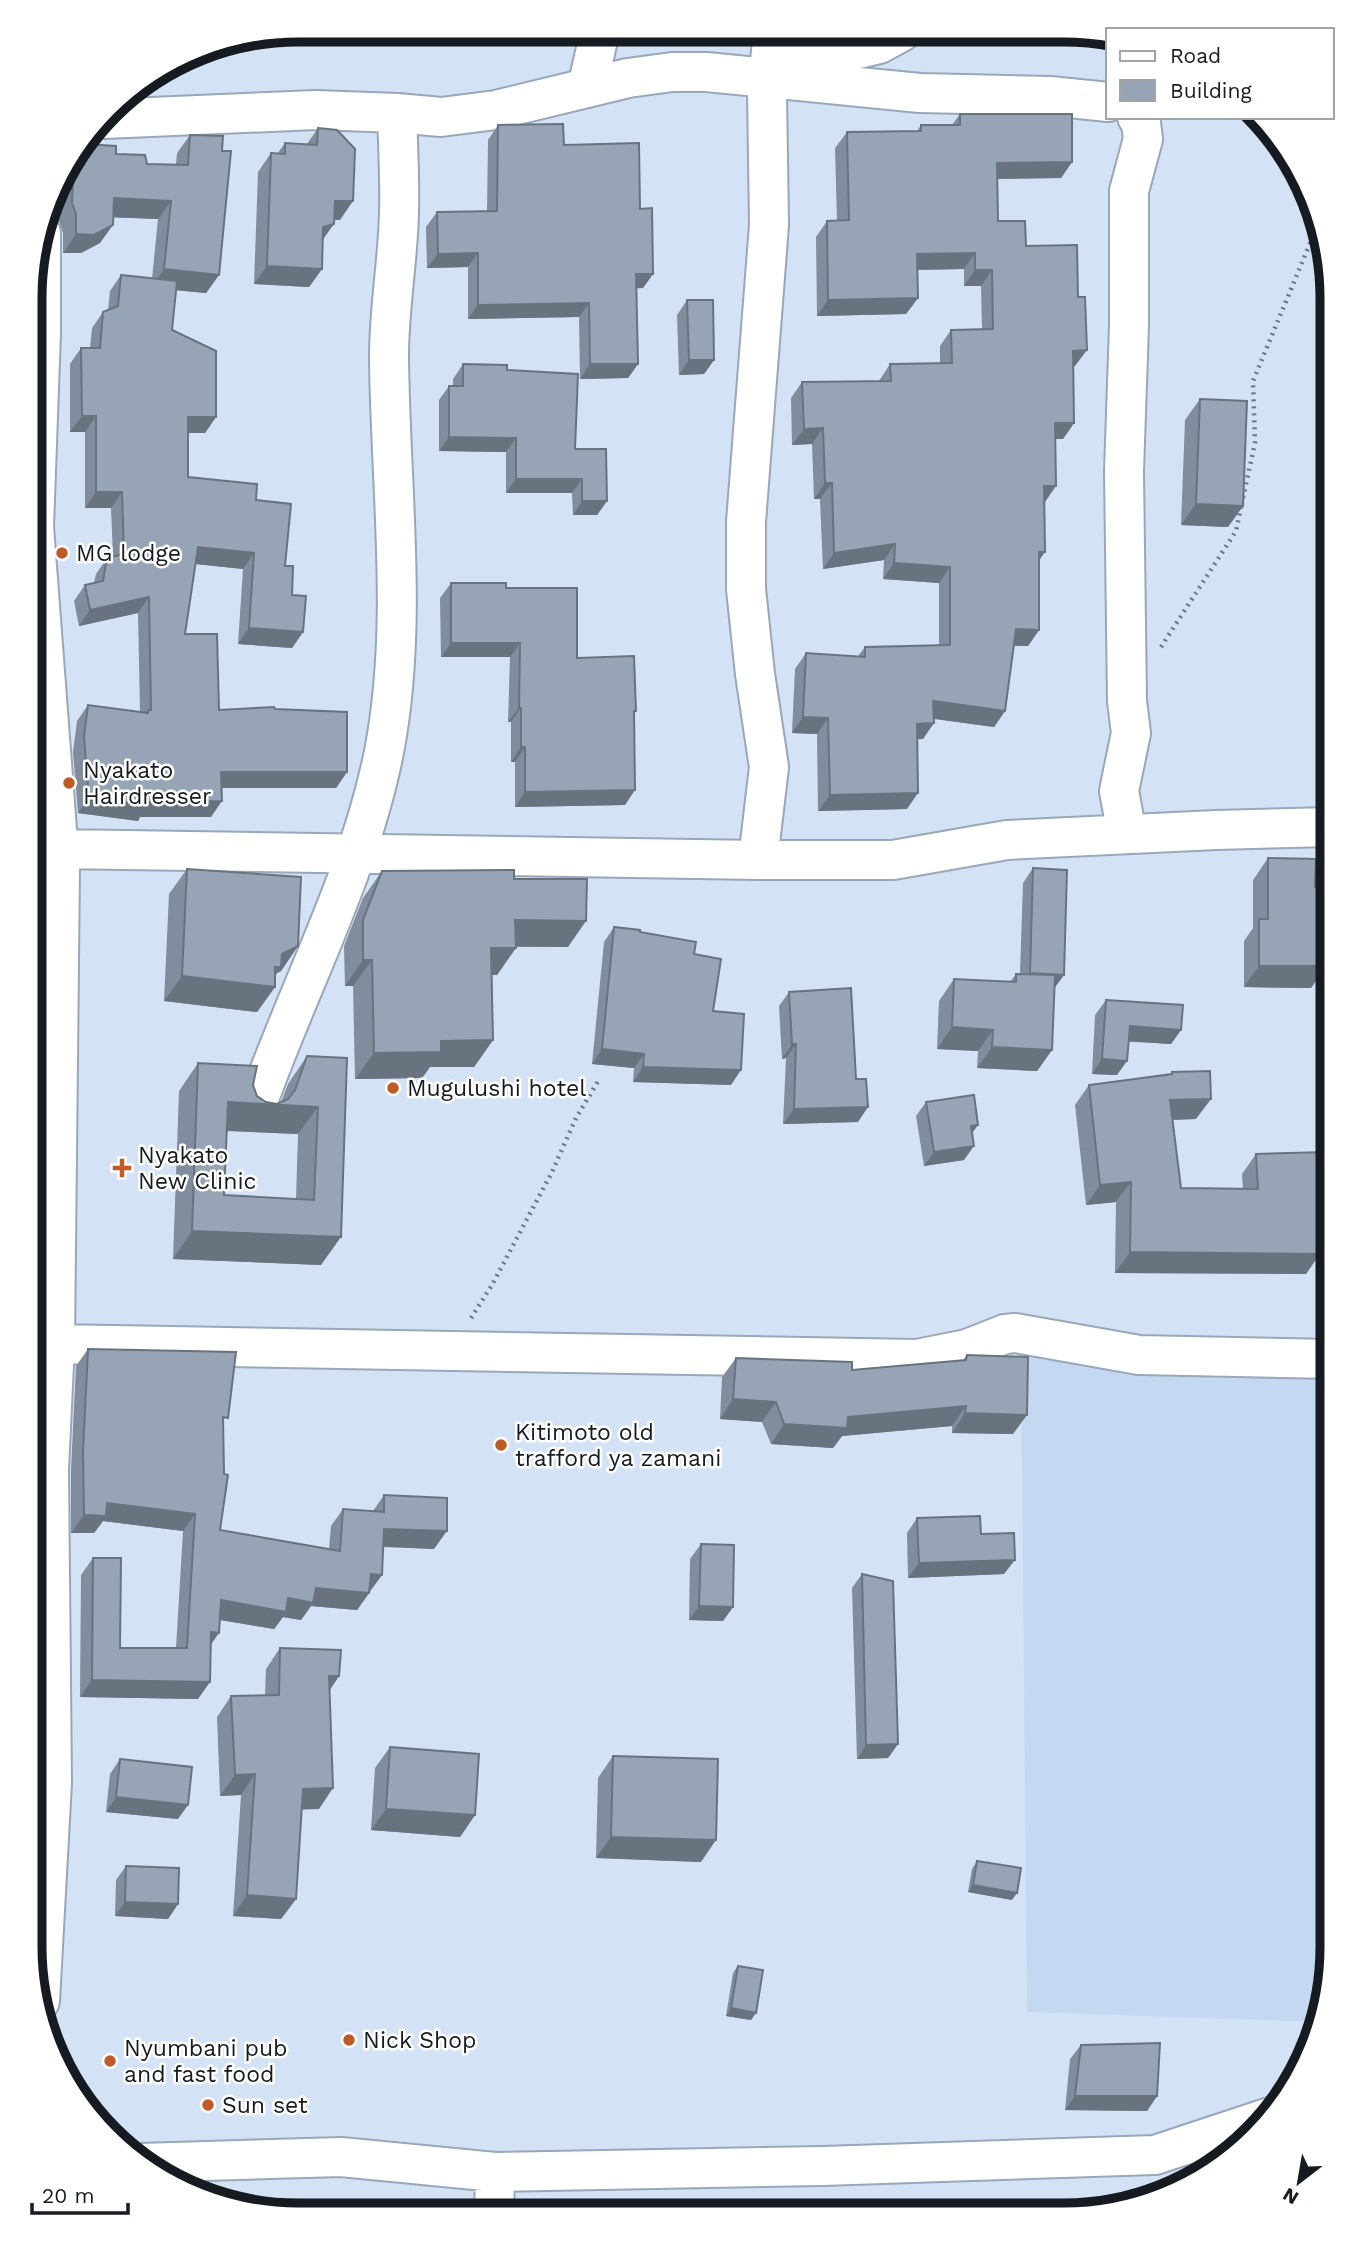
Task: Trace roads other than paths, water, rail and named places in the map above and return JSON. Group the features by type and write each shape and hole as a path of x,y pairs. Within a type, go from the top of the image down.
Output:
{"street":[{"path":"587,88 597,42"},
{"path":"117,117 259,111 397,113 441,117 477,113 628,78 672,72 706,72 771,55 858,49 883,42"},
{"path":"771,55 920,93 1049,96 1106,102"},
{"path":"758,860 769,768 746,589 746,522 769,225 771,55"},
{"path":"255,1110 277,1046 358,853 383,752 394,682 396,586 389,353 400,212 397,113"},
{"path":"1127,834 1119,791 1131,733 1127,701 1124,471 1129,325 1129,191 1143,139 1138,119"},
{"path":"42,638 59,849 55,1344 49,1469 42,1534"},
{"path":"59,849 892,860 1007,840 1320,827"},
{"path":"55,1344 917,1359 967,1349 1005,1334 1025,1333 1139,1355 1320,1359"},
{"path":"42,1590 52,1783 43,1956"},
{"path":"160,2162 341,2157 495,2172 823,2166 1155,2155 1249,2124"},
{"path":"494,2203 495,2172"}],"place":[{"name":"MG lodge","path":"62,553"},
{"name":"Nyakato Hairdresser","path":"69,783"},
{"name":"Mugulushi hotel","path":"393,1088"},
{"name":"Nyakato New Clinic","path":"122,1168"},
{"name":"Kitimoto old trafford ya zamani","path":"501,1445"},
{"name":"Nick Shop","path":"349,2040"},
{"name":"Nyumbani pub and fast food","path":"110,2061"},
{"name":"Sun set","path":"208,2105"}]}
